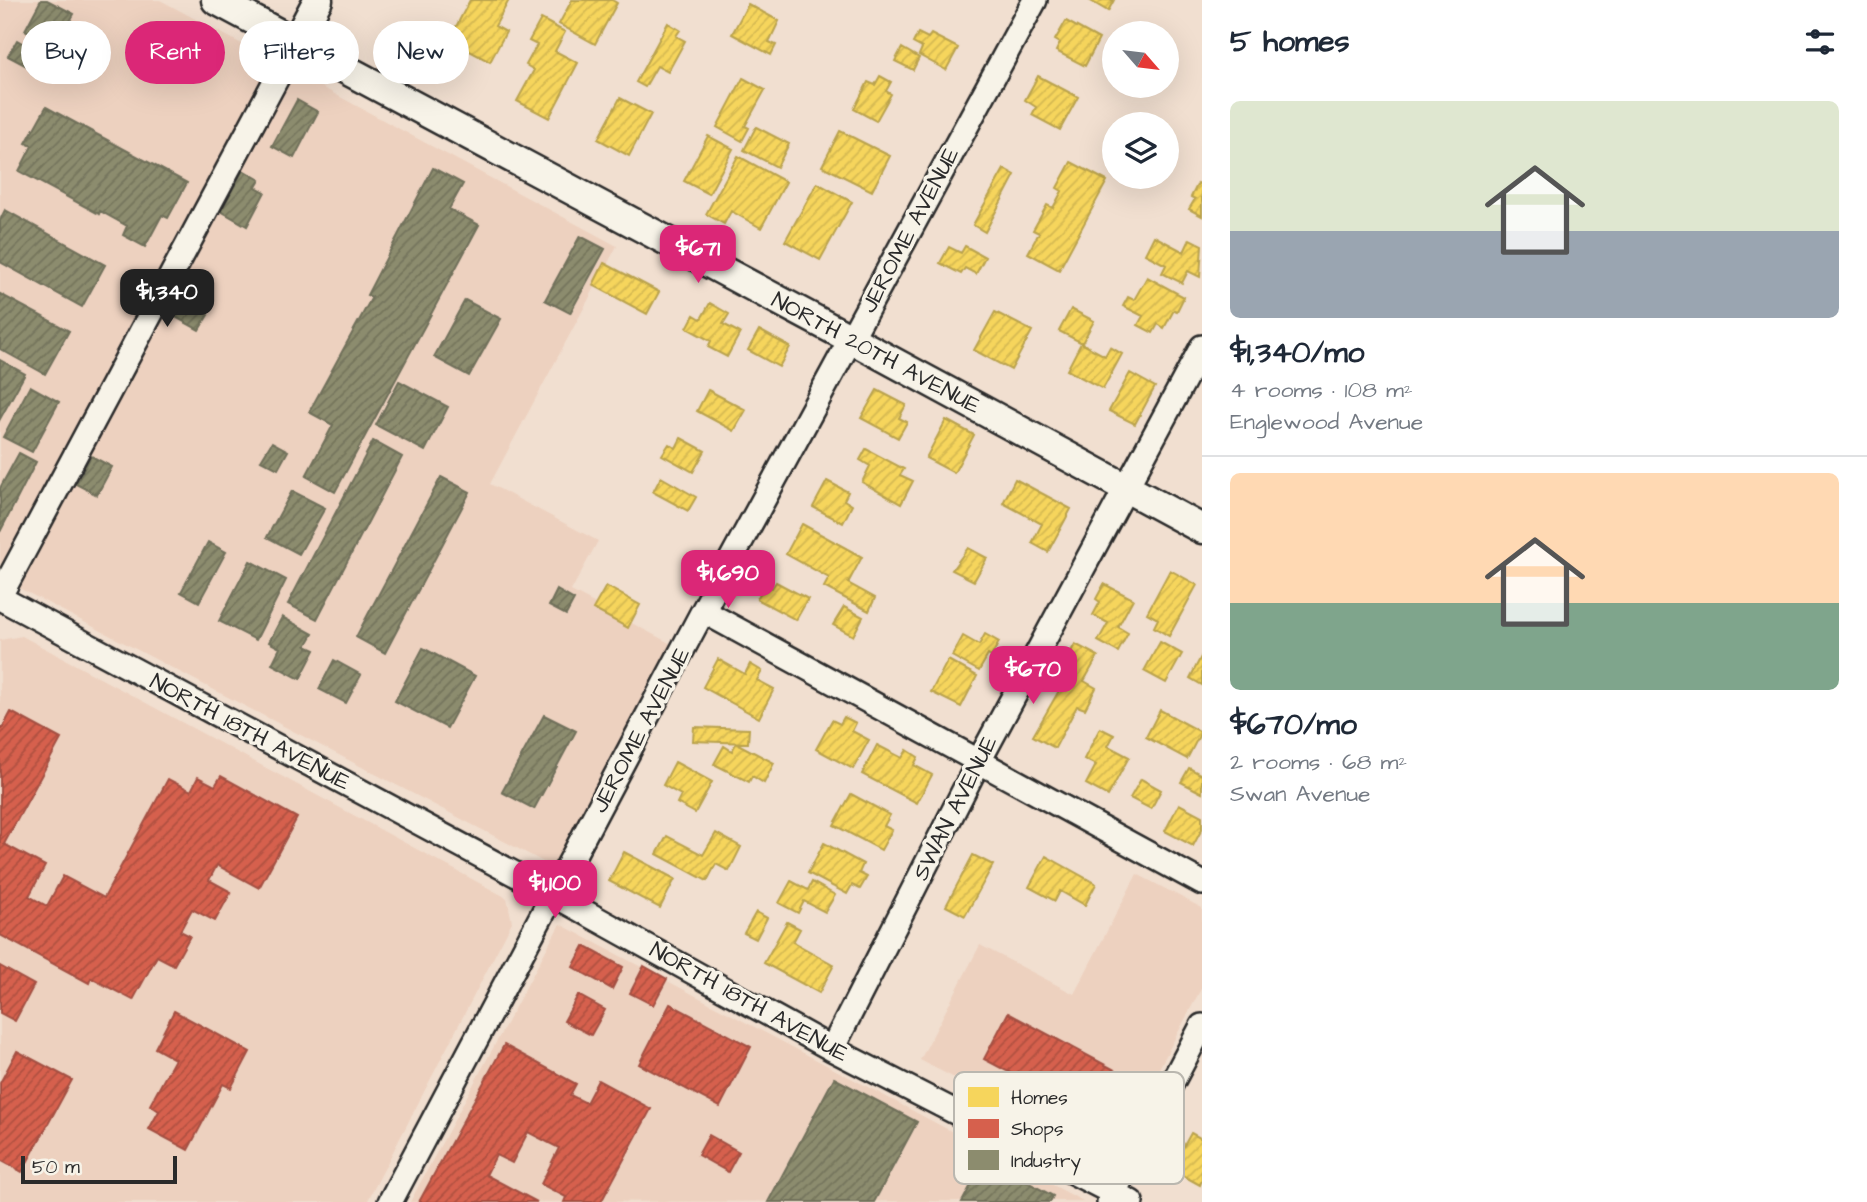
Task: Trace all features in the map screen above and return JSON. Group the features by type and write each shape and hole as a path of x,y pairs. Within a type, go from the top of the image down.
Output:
{"street":[{"name":"NORTH 20TH AVENUE","path":"216,0 256,21"},
{"path":"307,21 318,0"},
{"name":"JEROME AVENUE","path":"390,1202 703,611 1035,0"},
{"name":"NORTH 20TH AVENUE","path":"359,76 1202,529"},
{"path":"0,597 274,84"},
{"name":"SWAN AVENUE","path":"832,1049 979,761 1202,347"},
{"name":"NORTH 18TH AVENUE","path":"0,597 954,1113"},
{"path":"703,611 1202,883"},
{"path":"1180,1072 1202,1026"},
{"name":"NORTH 18TH AVENUE","path":"1089,1184 1118,1199"}],"shaded area":[{"path":"0,0 160,0 199,21 125,21 125,84 225,84 225,35 239,43 239,84 316,84 617,246 490,484 598,541 571,591 677,647 559,870 0,578"},
{"path":"22,636 507,898 512,922 367,1202 0,1202 0,640"},
{"path":"1137,874 1202,908 1202,987 1157,1072 954,1072 954,1078 920,1060 980,945 1074,994"},
{"path":"560,924 954,1133 954,1184 1051,1184 1083,1201 410,1202"}],"building: Homes":[{"path":"470,0 509,0 495,26 506,32 490,62 469,51 469,21 459,21"},
{"path":"572,0 612,0 617,3 595,44 559,24"},
{"path":"1089,0 1114,0 1108,11"},
{"path":"748,4 779,21 769,42 776,45 771,55 732,34"},
{"path":"541,19 565,32 555,51 578,63 549,118 517,101 534,70 526,65 537,45 529,41"},
{"path":"1066,21 1099,39 1085,66 1056,51 1060,43 1055,40"},
{"path":"668,23 680,30 676,36 685,41 668,72 657,66 645,87 636,82"},
{"path":"918,33 928,38 931,34 958,48 946,70 919,55 922,48 913,43"},
{"path":"902,48 919,58 913,70 895,61"},
{"path":"880,76 891,82 886,91 891,94 876,121 854,109 868,82 875,85"},
{"path":"1038,76 1078,97 1060,130 1032,115 1036,107 1025,100"},
{"path":"743,78 765,90 745,126 749,128 742,141 717,127"},
{"path":"620,98 651,114 629,156 598,139"},
{"path":"756,127 789,144 777,167 744,150"},
{"path":"840,131 890,156 872,191 822,166"},
{"path":"708,136 733,149 709,194 684,181"},
{"path":"738,156 786,182 761,228 731,211 724,224 706,214"},
{"path":"1071,162 1102,178 1103,189 1059,270 1028,253 1039,233 1033,230 1047,205 1053,208 1062,191 1057,188"},
{"path":"1004,169 1015,175 985,232 973,225"},
{"path":"817,183 852,202 820,260 785,241"},
{"path":"1198,183 1202,185 1202,216 1189,209 1195,199 1191,197"},
{"path":"1154,236 1184,252 1190,239 1202,245 1200,277 1188,271 1182,283 1162,273 1166,265 1145,254"},
{"path":"965,246 985,257 976,274 965,268 961,274 940,263 949,247 961,253"},
{"path":"604,263 659,292 647,314 593,285"},
{"path":"1147,277 1184,297 1164,328 1158,324 1153,333 1138,325 1143,316 1123,306 1128,297 1134,300"},
{"path":"710,303 729,314 723,324 740,333 727,357 708,347 711,341 687,328 694,315 701,319"},
{"path":"1071,309 1094,321 1082,343 1059,331"},
{"path":"995,312 1032,331 1011,370 974,350"},
{"path":"759,330 790,347 779,367 748,350"},
{"path":"1081,343 1105,356 1110,347 1122,354 1103,389 1067,370"},
{"path":"1130,373 1155,387 1135,424 1109,411"},
{"path":"708,390 746,410 734,431 697,411"},
{"path":"877,390 906,405 899,418 907,422 898,438 861,418"},
{"path":"946,420 974,435 954,473 926,458"},
{"path":"681,438 705,451 693,472 662,455 669,444 676,448"},
{"path":"866,449 904,469 900,475 913,481 901,504 862,482 870,466 860,460"},
{"path":"661,477 696,497 688,511 653,492"},
{"path":"1015,479 1071,509 1048,552 1032,543 1042,524 1003,503"},
{"path":"827,481 848,492 844,500 852,505 843,523 813,507"},
{"path":"802,524 862,557 848,583 875,598 869,611 824,587 829,578 786,554"},
{"path":"968,548 987,558 974,581 952,570"},
{"path":"1170,570 1197,585 1169,636 1154,627 1158,619 1147,613"},
{"path":"776,582 808,599 796,620 757,599 765,584 772,588"},
{"path":"1104,584 1133,599 1118,627 1128,633 1118,652 1098,641 1108,623 1093,615 1100,602 1096,599"},
{"path":"606,586 640,605 628,628 593,609"},
{"path":"844,607 863,617 853,636 833,625"},
{"path":"985,634 999,642 979,671 952,656 963,636 979,645"},
{"path":"1160,642 1182,654 1166,683 1144,671"},
{"path":"1075,644 1098,656 1084,681 1096,688 1085,709 1077,706 1055,748 1033,736 1068,675 1060,671"},
{"path":"1202,655 1202,685 1190,678"},
{"path":"718,659 745,674 750,664 762,671 757,680 774,689 759,718 703,687"},
{"path":"948,660 977,676 961,707 931,692"},
{"path":"1160,710 1201,732 1187,759 1146,737"},
{"path":"844,717 856,723 852,731 869,740 853,769 816,749 832,720 840,724"},
{"path":"694,727 749,729 748,743 693,741"},
{"path":"1100,728 1114,735 1108,746 1129,757 1108,796 1086,784 1096,765 1084,759"},
{"path":"736,743 774,763 764,783 752,776 749,782 714,764 724,746 732,751"},
{"path":"877,745 902,758 907,750 918,757 914,765 932,775 917,803 862,774"},
{"path":"675,762 712,782 695,813 677,803 681,795 663,785"},
{"path":"1189,768 1202,775 1202,793 1181,782"},
{"path":"1141,779 1161,790 1151,809 1130,798"},
{"path":"851,794 890,815 884,826 892,830 881,850 834,825"},
{"path":"1179,804 1202,816 1202,829 1193,846 1165,831"},
{"path":"716,833 741,847 729,871 716,864 707,881 657,854 667,836 703,855"},
{"path":"824,843 863,864 859,873 867,877 860,889 852,885 847,894 808,873"},
{"path":"624,852 675,879 660,908 609,881"},
{"path":"973,855 993,865 965,916 946,906"},
{"path":"1046,856 1096,884 1085,905 1060,891 1055,901 1029,887"},
{"path":"791,881 808,890 812,882 835,895 825,912 804,901 798,913 779,903"},
{"path":"756,912 767,918 756,939 744,933"},
{"path":"787,922 800,929 793,942 834,965 819,993 764,963"},
{"path":"1191,1133 1202,1139 1200,1185 1184,1176 1184,1146"}],"building: Shops":[{"path":"11,712 61,739 4,844 45,866 29,896 47,906 63,876 104,898 168,779 191,791 198,777 215,786 221,776 297,818 259,888 217,865 209,880 231,892 215,921 192,909 180,931 190,936 174,965 157,956 133,1000 91,978 89,983 0,935 0,727 2,729"},
{"path":"584,946 623,967 612,989 573,967"},
{"path":"0,966 34,985 15,1021 0,1013"},
{"path":"644,966 667,979 653,1005 630,993"},
{"path":"578,995 605,1010 591,1035 564,1021"},
{"path":"670,1004 751,1047 720,1107 639,1064"},
{"path":"174,1011 250,1052 231,1088 223,1084 188,1150 149,1129 159,1111 150,1105 175,1059 155,1048"},
{"path":"1008,1013 1118,1072 1009,1072 984,1059"},
{"path":"504,1045 576,1084 570,1095 586,1103 598,1080 651,1109 601,1202 564,1202 566,1197 541,1184 559,1148 528,1132 512,1163 496,1155 486,1175 537,1202 419,1202"},
{"path":"17,1051 72,1080 22,1172 0,1160 0,1083"},
{"path":"709,1135 739,1152 728,1172 698,1155"}],"building: Industry":[{"path":"41,0 47,0 74,14 70,21 30,21"},
{"path":"17,40 21,42 21,63 8,56"},
{"path":"297,100 318,112 294,158 272,146"},
{"path":"46,107 187,183 168,218 162,215 145,247 123,235 127,226 19,171 32,146 26,143"},
{"path":"433,168 463,184 449,209 479,225 335,492 306,476 333,425 309,412 372,297 367,295"},
{"path":"243,170 260,180 256,187 265,192 247,226 221,211"},
{"path":"5,210 105,265 82,307 0,262 0,220"},
{"path":"580,236 605,249 570,313 545,300"},
{"path":"0,294 69,331 45,374 0,349"},
{"path":"178,299 208,315 199,330 170,314"},
{"path":"465,300 501,319 469,376 434,357"},
{"path":"0,360 25,374 0,419"},
{"path":"399,381 448,407 425,451 376,425"},
{"path":"30,386 59,402 32,452 3,437"},
{"path":"373,441 402,457 317,619 288,604"},
{"path":"272,442 288,451 278,469 261,460"},
{"path":"19,453 36,462 0,532 0,488"},
{"path":"91,456 112,467 97,495 76,484"},
{"path":"441,477 470,492 385,653 356,637"},
{"path":"292,491 325,508 299,554 267,537"},
{"path":"208,542 226,552 199,602 181,592"},
{"path":"250,561 286,580 256,640 219,621"},
{"path":"557,590 574,600 566,615 549,606"},
{"path":"282,617 313,634 306,646 315,650 300,679 272,664 280,648 269,642"},
{"path":"423,648 475,676 447,728 395,701"},
{"path":"334,660 361,675 346,703 319,689"},
{"path":"544,715 576,731 534,809 502,792"},
{"path":"834,1078 917,1122 874,1202 768,1202"},
{"path":"972,1184 1031,1184 1053,1196 1050,1202 962,1202"}]}
